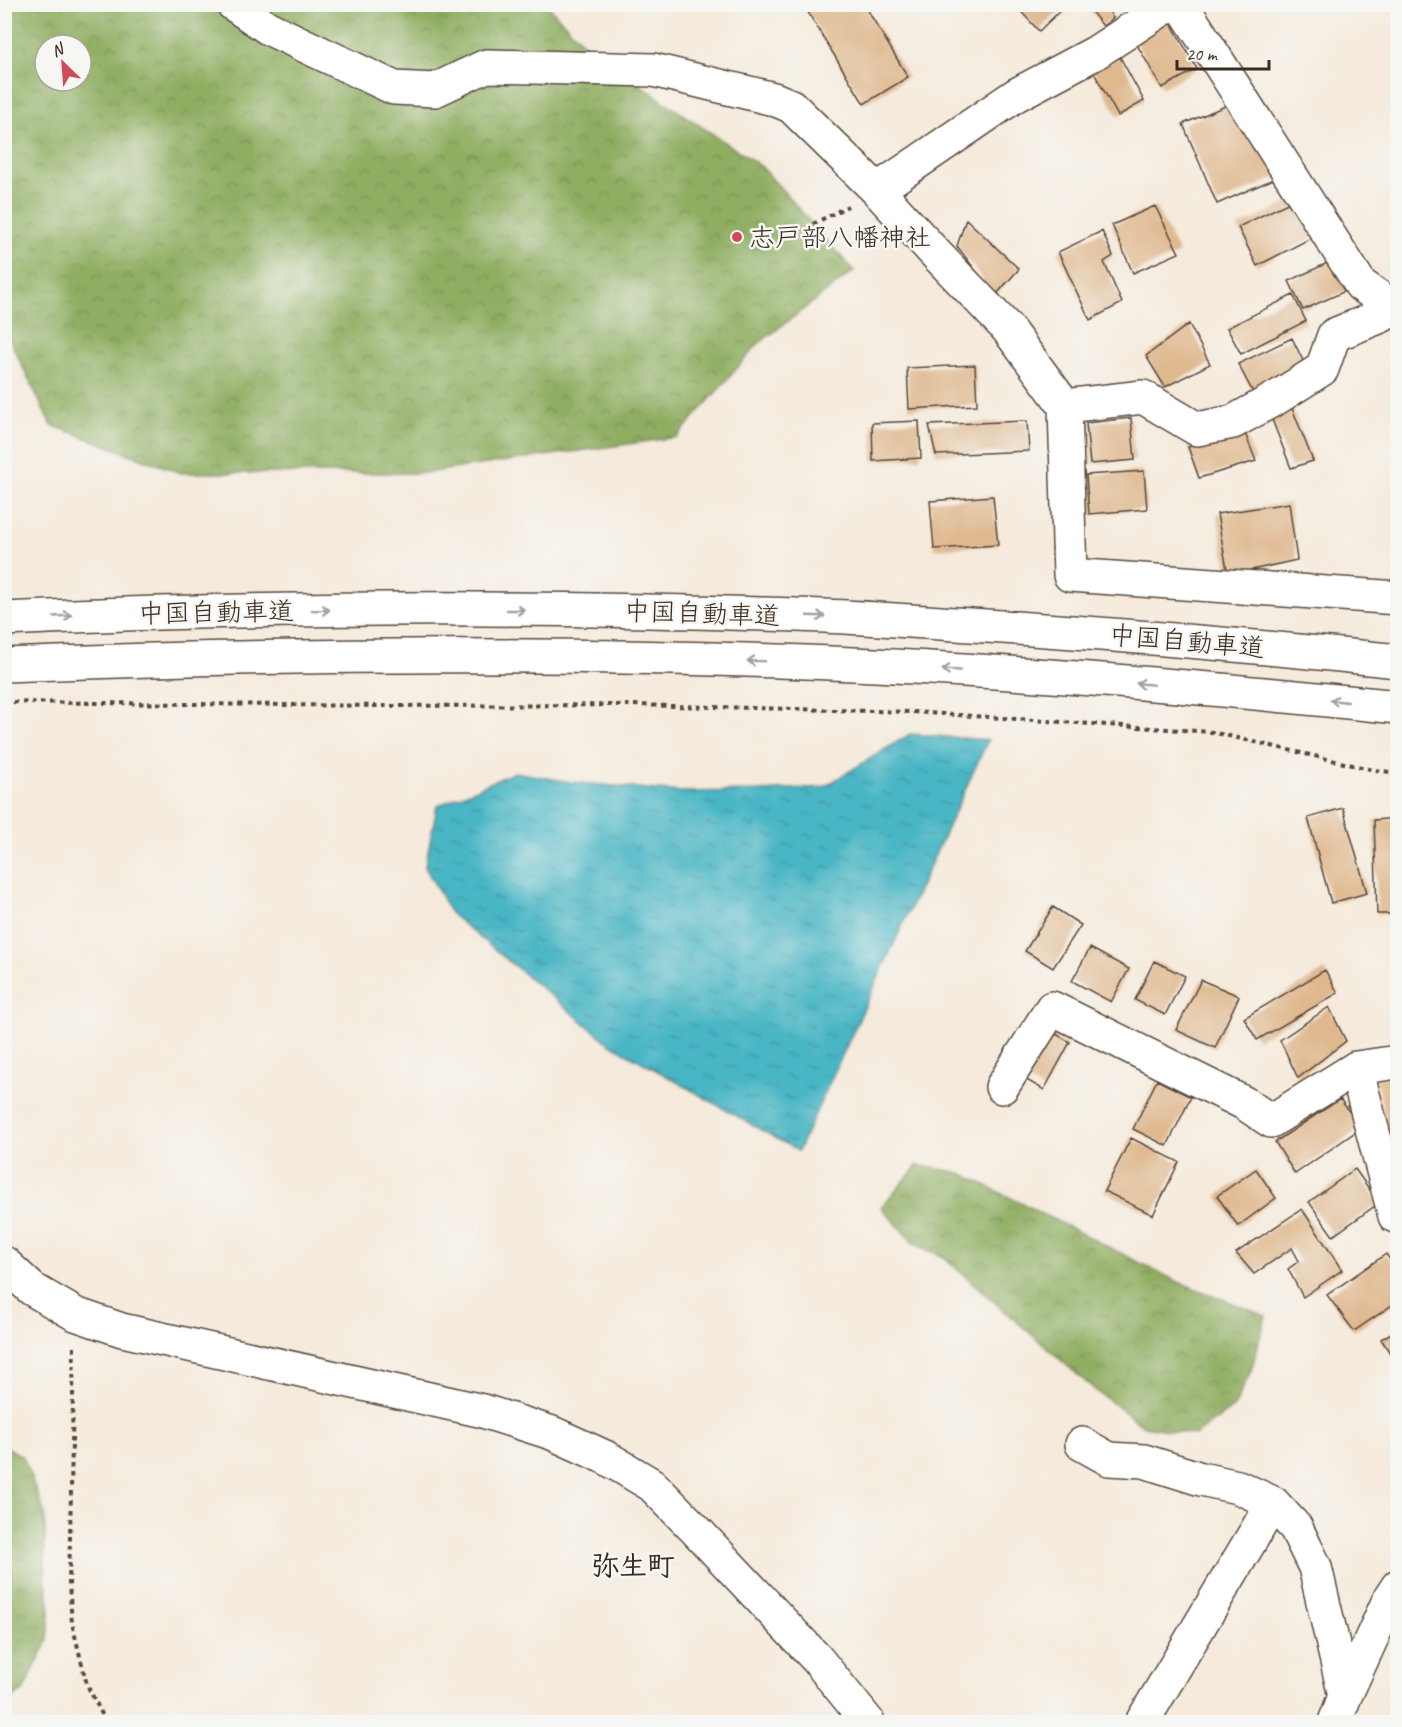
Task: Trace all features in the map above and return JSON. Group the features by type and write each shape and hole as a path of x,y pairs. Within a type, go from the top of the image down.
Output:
{"main road":[{"path":"233,4 268,28 394,88 435,90 486,66 653,70 774,99 791,106 877,190 1007,327 1065,406 1070,575 1398,598"},
{"path":"877,190 1016,95 1095,53 1170,4"},
{"path":"1065,406 1143,397 1197,429 1233,422 1322,369 1334,335 1396,308 1361,285 1181,4"},
{"name":"中国自動車道","path":"4,619 151,612 380,609 602,610 827,616 1059,631 1398,661"},
{"name":"中国自動車道","path":"4,665 159,659 385,656 605,657 832,663 1065,677 1398,707"},
{"path":"1002,1087 1052,1008 1244,1103 1271,1120 1356,1068 1398,1062"},
{"path":"1356,1068 1395,1216"},
{"path":"4,1263 32,1289 75,1314 122,1330 483,1411 552,1433 608,1458 652,1485 817,1659 868,1722"},
{"path":"1082,1444 1109,1459 1144,1461 1201,1479 1238,1487 1273,1503 1296,1528 1315,1567 1340,1709"},
{"path":"1142,1722 1273,1503"},
{"path":"1340,1709 1390,1598 1398,1586"}],"path":[{"path":"4,702 371,706 633,705 912,712 1212,732 1398,773"},
{"path":"75,1314 69,1584 71,1613 87,1684 106,1722"}],"green space":[{"path":"5,5 547,5 586,46 676,110 761,166 854,271 758,344 677,437 424,473 181,473 51,425 5,330"},
{"path":"918,1165 961,1173 1176,1281 1266,1316 1251,1371 1234,1407 1195,1435 1144,1426 1095,1390 942,1256 914,1244 881,1207"},
{"path":"5,1446 23,1457 45,1514 45,1574 50,1611 48,1641 23,1691 5,1702"}],"water":[{"path":"910,734 988,740 798,1151 610,1044 451,914 425,867 437,806 515,772 570,782 681,792 824,787"}],"building":[{"path":"803,4 864,4 908,77 864,104"},
{"path":"1014,4 1062,4 1064,7 1039,31"},
{"path":"1085,4 1105,4 1113,18 1103,26"},
{"path":"1167,16 1197,69 1162,88 1132,36"},
{"path":"1120,57 1144,101 1118,116 1093,71"},
{"path":"1244,98 1278,177 1217,204 1183,124"},
{"path":"1302,196 1319,234 1257,266 1238,227"},
{"path":"1155,206 1179,253 1133,273 1112,225"},
{"path":"966,219 1019,269 995,296 957,246"},
{"path":"1102,231 1113,256 1104,262 1122,303 1090,320 1058,252"},
{"path":"1336,259 1350,289 1303,310 1289,281"},
{"path":"1293,295 1306,321 1241,354 1227,328"},
{"path":"1189,324 1210,364 1165,387 1146,356"},
{"path":"1292,338 1309,373 1256,398 1238,364"},
{"path":"975,365 977,405 909,409 907,368"},
{"path":"1292,408 1313,461 1291,468 1271,417"},
{"path":"1131,418 1135,460 1090,464 1086,423"},
{"path":"919,421 921,458 873,461 872,423"},
{"path":"1027,421 1029,451 936,455 929,425"},
{"path":"1244,431 1256,461 1199,478 1188,447"},
{"path":"1144,471 1147,509 1089,514 1086,475"},
{"path":"993,496 998,545 934,549 930,501"},
{"path":"1289,503 1297,560 1228,575 1217,514"},
{"path":"1343,808 1367,893 1331,903 1308,818"},
{"path":"1398,818 1398,914 1377,914 1374,820"},
{"path":"1053,907 1081,925 1053,968 1025,951"},
{"path":"1090,948 1129,969 1111,1002 1072,981"},
{"path":"1154,961 1185,976 1165,1015 1135,1000"},
{"path":"1325,970 1338,993 1257,1040 1244,1018"},
{"path":"1201,980 1239,996 1215,1048 1176,1030"},
{"path":"1329,1007 1346,1041 1298,1078 1280,1040"},
{"path":"1049,1030 1070,1042 1044,1090 1023,1078"},
{"path":"1398,1074 1398,1167 1395,1167 1376,1079"},
{"path":"1157,1080 1191,1097 1167,1146 1133,1129"},
{"path":"1340,1099 1361,1128 1295,1174 1275,1142"},
{"path":"1131,1138 1179,1162 1153,1215 1104,1191"},
{"path":"1256,1169 1276,1198 1238,1226 1217,1196"},
{"path":"1355,1169 1379,1203 1333,1236 1309,1202"},
{"path":"1302,1209 1342,1270 1303,1297 1288,1269 1299,1261 1292,1248 1254,1274 1236,1253"},
{"path":"1386,1254 1398,1270 1398,1301 1354,1331 1327,1295"},
{"path":"1398,1329 1398,1365 1381,1339"}],"place":[{"name":"志戸部八幡神社","path":"737,237"}],"district":[{"name":"弥生町","path":"633,1565"}]}
